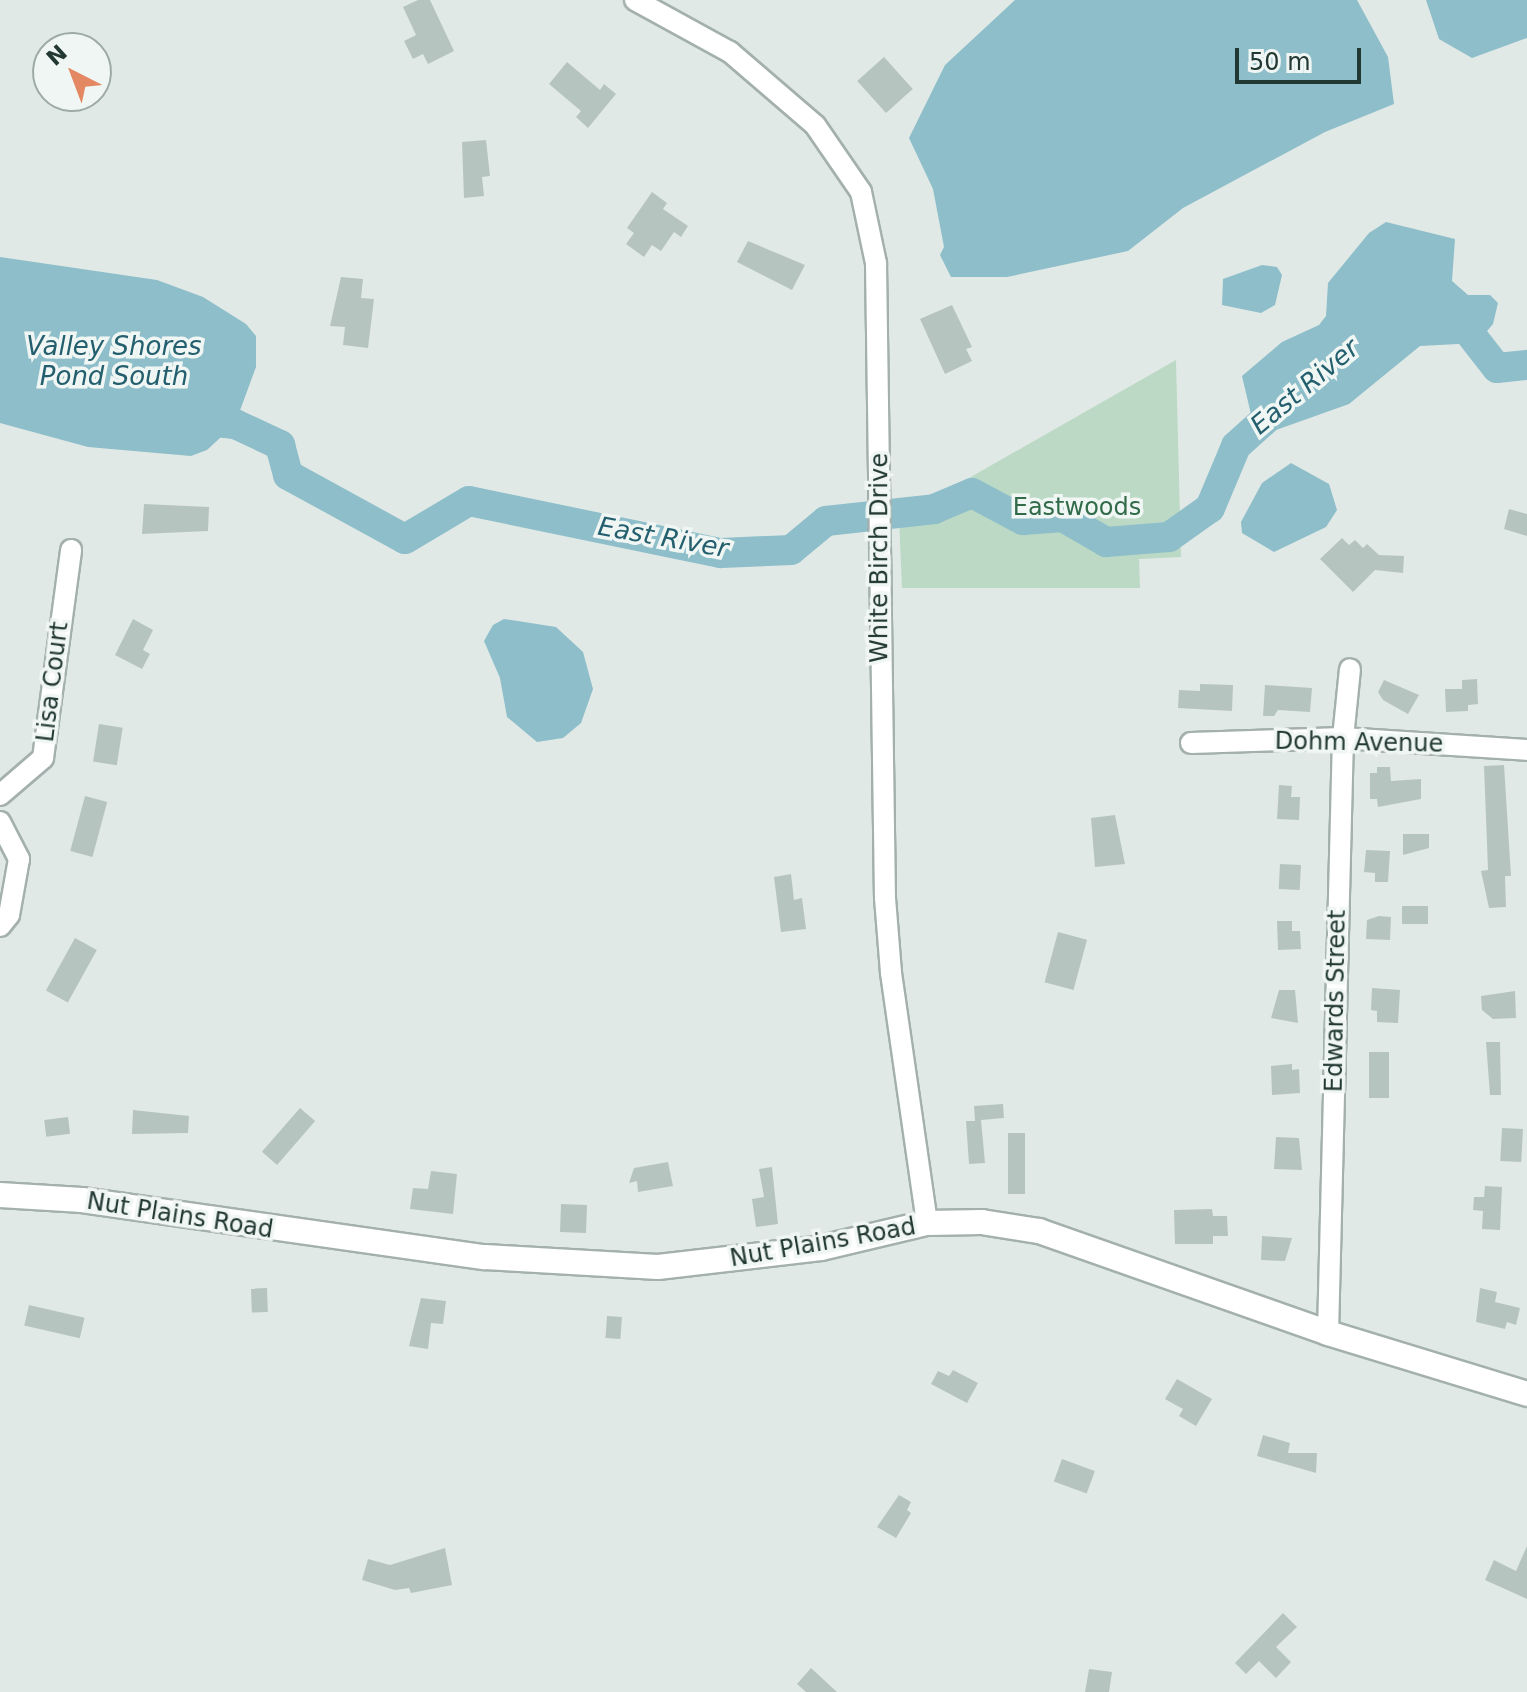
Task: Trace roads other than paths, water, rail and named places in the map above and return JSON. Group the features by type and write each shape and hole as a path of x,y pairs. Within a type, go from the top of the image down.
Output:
{"street":[{"name":"White Birch Drive","path":"635,0 730,52 815,125 861,192 876,263 878,546 889,950 927,1223"},
{"name":"Lisa Court","path":"0,795 43,758 71,550"},
{"name":"Edwards Street","path":"1328,1333 1343,738 1350,669"},
{"name":"Dohm Avenue","path":"1191,743 1343,738 1527,750"},
{"path":"0,822 19,859 9,915 0,926"},
{"name":"Nut Plains Road","path":"0,1195 82,1200 485,1257 658,1267 821,1248 927,1223 982,1222 1039,1231 1328,1333 1527,1394"}],"water":[{"path":"1015,0 1357,0 1388,57 1394,104 1325,132 1183,208 1128,251 1007,277 951,277 940,255 944,247 933,189 909,138 945,65"},
{"path":"1426,0 1527,0 1527,38 1472,58 1439,39"},
{"path":"1386,222 1455,239 1452,281 1468,295 1490,295 1498,303 1493,324 1477,343 1420,346 1349,404 1276,430 1254,427 1242,376 1282,342 1319,325 1326,316 1328,283 1369,233"},
{"name":"Valley Shores Pond South","path":"0,257 157,280 203,297 246,324 256,336 256,367 235,424 207,450 191,456 88,447 0,423"},
{"path":"1262,265 1277,267 1282,275 1275,305 1261,313 1222,305 1223,279"},
{"path":"1291,463 1329,484 1337,510 1326,527 1274,552 1242,533 1241,522 1262,483"},
{"path":"504,619 556,627 583,652 593,689 581,723 563,738 537,742 507,717 500,678 484,641 493,625"}],"waterway":[{"name":"East River","path":"1449,322 1461,322 1497,368 1527,365"},
{"name":"East River","path":"197,420 235,424 280,445 288,475 405,539 469,501 721,553 791,550 826,521 934,509 972,493 1023,520 1063,517 1106,542 1169,537 1210,508 1236,446 1285,402"}],"park label":[{"name":"Eastwoods","path":"1077,508"}]}
